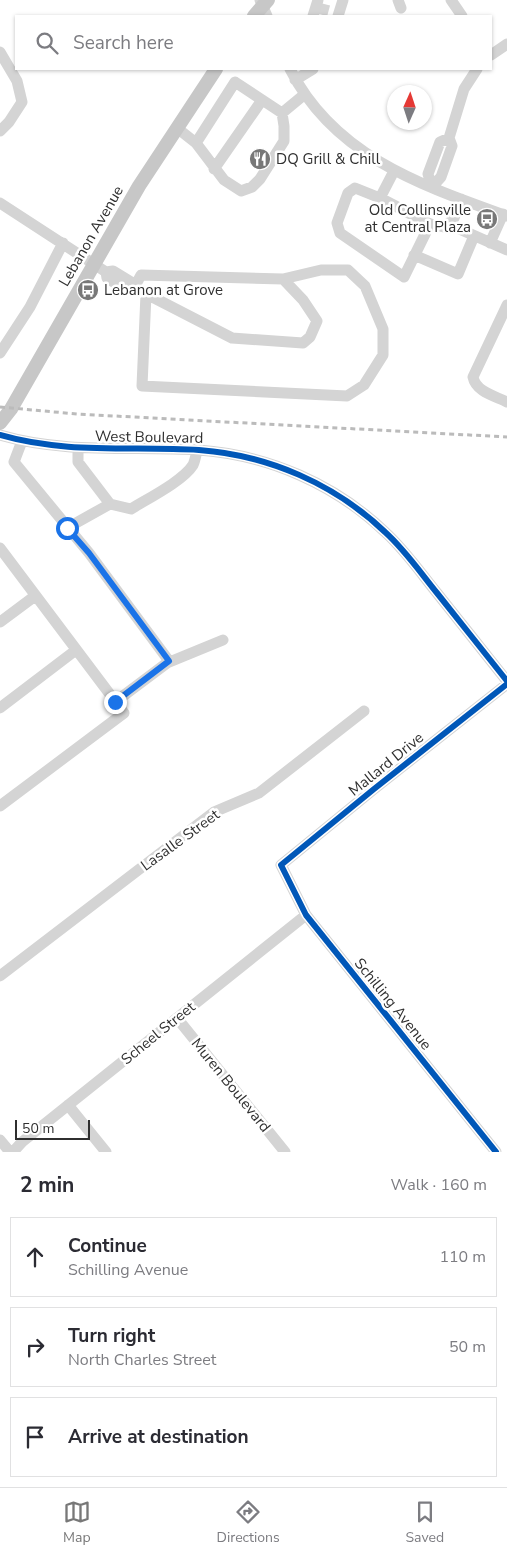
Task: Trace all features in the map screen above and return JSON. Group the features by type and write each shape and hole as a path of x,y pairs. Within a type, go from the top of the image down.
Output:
{"main road":[{"name":"Lebanon Avenue","path":"0,423 11,409 93,263 139,186 215,70"}],"street":[{"path":"324,11 343,0"},
{"path":"455,1 462,15"},
{"path":"492,53 507,44"},
{"path":"0,52 17,82 22,102 9,122 0,131"},
{"path":"290,70 295,80 328,124 353,145 394,171 505,215 490,243"},
{"path":"295,80 311,70"},
{"path":"432,187 441,177 452,146 449,138 464,90 476,70"},
{"path":"177,128 196,143 224,180 241,190 252,187 260,179 284,141 282,113 235,82 196,143"},
{"path":"282,113 305,94"},
{"path":"214,169 262,100"},
{"path":"380,198 394,171"},
{"path":"430,224 404,277 340,233 337,223 348,193 355,188 380,198 430,224 445,227 454,218 461,198"},
{"path":"0,203 64,243 106,272 107,278 125,289 133,287 142,275 282,279 320,270 348,270 365,286 383,329 384,355 364,385 347,396 142,386 146,294"},
{"path":"448,224 507,250"},
{"path":"414,255 458,274 474,236"},
{"path":"0,352 30,307 64,243"},
{"path":"133,287 232,338 303,344 310,337 317,321 303,300 282,279"},
{"path":"507,305 473,377 474,383 483,391 507,402"},
{"name":"West Boulevard","path":"0,434 22,441 78,448 197,450 240,456 280,467 314,481 354,506 386,532 507,683"},
{"path":"22,441 14,462 89,553 169,661 168,663"},
{"path":"78,448 78,462 110,504 131,509 164,489 188,471 194,464 197,450"},
{"path":"67,528 110,504"},
{"path":"0,548 124,714 0,806"},
{"path":"0,622 35,596"},
{"path":"115,702 168,663 223,640"},
{"path":"0,708 76,650"},
{"name":"Mallard Drive","path":"281,865 507,683"},
{"name":"Lasalle Street","path":"0,976 214,812 259,792 364,711"},
{"name":"Schilling Avenue","path":"281,865 306,915 496,1152"},
{"name":"Scheel Street","path":"12,1152 22,1142 306,915"},
{"name":"Muren Boulevard","path":"176,1018 285,1152"},
{"path":"68,1105 106,1152"},
{"path":"0,1140 12,1152"}],"tunnel":[{"path":"318,8 329,11"}],"railway":[{"path":"0,407 77,414 507,437"}],"cycle path":[{"path":"0,435 49,445 199,450 225,453 275,465 322,486 365,515 392,539 412,561 507,681"},
{"path":"496,1152 306,915 281,865 507,684"}],"place":[{"name":"DQ Grill & Chill","path":"260,159"},
{"name":"Old Collinsville at Central Plaza","path":"487,219"},
{"name":"Lebanon at Grove","path":"88,290"}],"route":[{"path":"67,528 89,553 169,661 115,702"}]}
